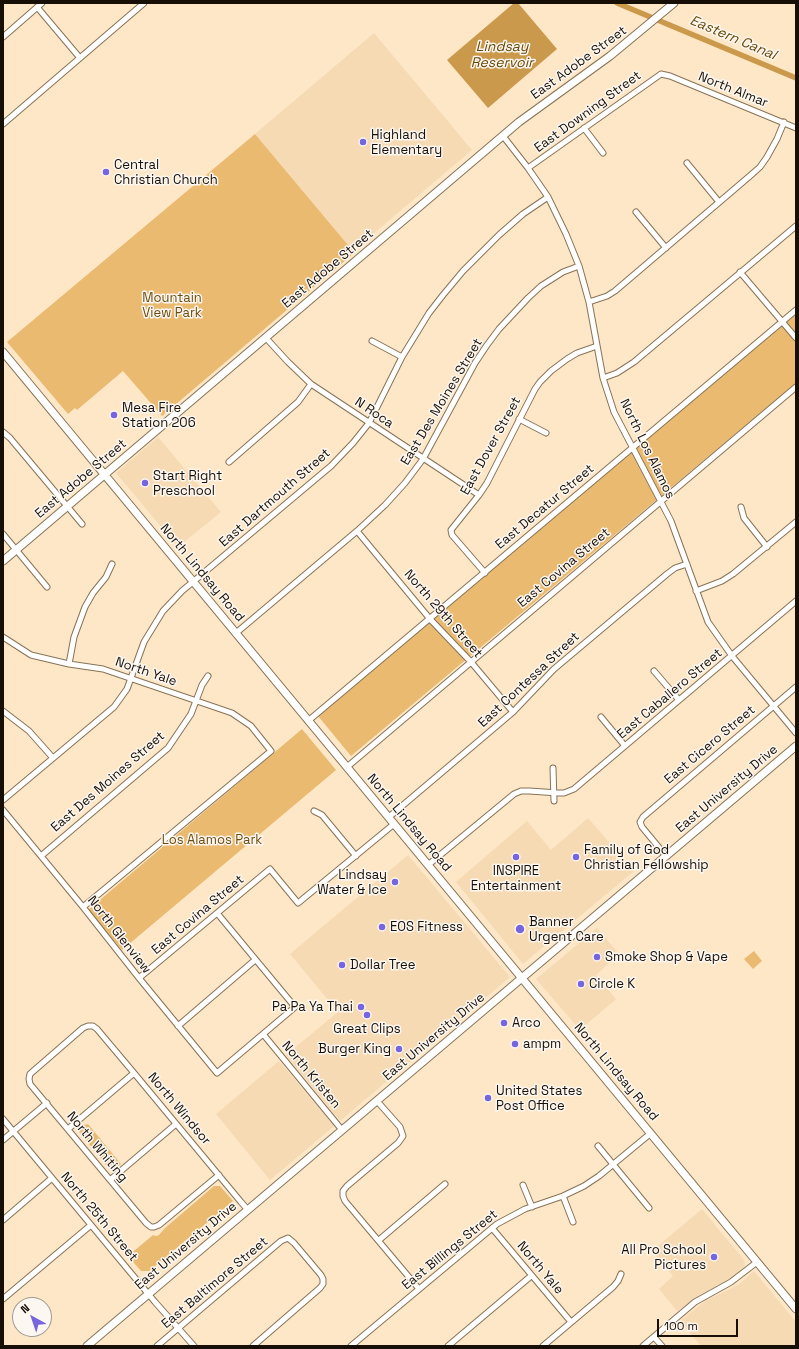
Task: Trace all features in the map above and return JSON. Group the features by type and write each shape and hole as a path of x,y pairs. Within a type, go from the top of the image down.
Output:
{"main road":[{"name":"East Adobe Street","path":"3,560 503,136 530,114 610,56 674,3"},
{"name":"North Lindsay Road","path":"3,352 796,1309"},
{"name":"East University Drive","path":"87,1346 796,746"}],"street":[{"path":"3,37 42,3"},
{"path":"3,124 144,3"},
{"path":"37,7 80,58"},
{"name":"North Almar","path":"661,74 670,76 796,128"},
{"name":"East Downing Street","path":"528,168 661,74"},
{"path":"589,302 608,296 615,291 760,167 777,139 784,122"},
{"path":"584,128 603,154"},
{"name":"North Los Alamos","path":"503,136 548,197 566,234 579,266 589,302 603,378 614,412 671,521 708,622 732,656 796,733"},
{"path":"687,163 720,202"},
{"name":"East Dartmouth Street","path":"3,800 114,707 127,690 144,642 163,611 182,591 331,466 353,443 369,423 402,357 429,313 463,271 505,230 523,214 548,197"},
{"path":"636,212 666,248"},
{"path":"603,378 617,373 634,362 796,226"},
{"name":"East Des Moines Street","path":"236,633 385,506 423,459 475,363 495,334 524,302 541,286 563,272 579,266"},
{"path":"740,272 796,338"},
{"name":"East Decatur Street","path":"308,720 485,573 796,310"},
{"name":"N Roca","path":"266,338 311,384 479,495"},
{"path":"372,341 402,357"},
{"name":"East Dover Street","path":"485,573 450,532 479,495 496,467 535,389 551,371 567,359 577,353 597,346"},
{"path":"229,462 294,407 311,384"},
{"name":"East Covina Street","path":"347,767 796,387"},
{"path":"520,419 546,433"},
{"path":"3,432 10,438 82,524"},
{"path":"741,507 744,518 767,547"},
{"path":"696,591 728,578 796,522"},
{"name":"North 29th Street","path":"357,531 430,619 471,662 513,712"},
{"path":"3,534 47,587"},
{"path":"69,664 74,637 85,607 93,593 106,577 112,564"},
{"name":"East Contessa Street","path":"389,817 513,712 554,669 667,574 675,568 687,564"},
{"name":"East Caballero Street","path":"428,865 510,796 517,792 525,791 553,793 564,792 574,788 796,601"},
{"name":"North Yale","path":"3,637 32,655 69,664 103,668 232,713 251,726 271,751 83,907"},
{"path":"654,671 679,700"},
{"name":"East Des Moines Street","path":"41,856 168,748 191,714 204,682 208,676"},
{"name":"East Cicero Street","path":"666,856 643,829 640,822 645,815 796,687"},
{"path":"3,711 29,731 53,758"},
{"path":"601,717 625,746"},
{"path":"553,768 554,801"},
{"name":"North Glenview","path":"3,810 217,1073 263,1034"},
{"path":"314,811 322,815 356,856 394,824"},
{"name":"East Covina Street","path":"139,978 270,870 298,903 356,856"},
{"path":"217,913 294,1007 263,1034"},
{"path":"178,1026 255,960"},
{"name":"North Windsor","path":"29,1076 33,1070 83,1028 90,1025 97,1029 248,1210"},
{"name":"North Kristen","path":"263,1034 342,1130"},
{"path":"68,1128 134,1073"},
{"name":"North Whiting","path":"29,1076 30,1084 146,1223 154,1227 159,1226 219,1175"},
{"path":"377,1100 400,1128 403,1136 398,1143 347,1186 343,1193 345,1201 419,1289"},
{"path":"3,1140 47,1103"},
{"name":"North 25th Street","path":"3,1119 148,1294 194,1346"},
{"path":"110,1180 176,1124"},
{"name":"East Billings Street","path":"351,1346 492,1228 514,1214 532,1206 563,1196 584,1186 651,1133"},
{"path":"598,1146 649,1208"},
{"path":"3,1220 52,1178"},
{"path":"379,1240 445,1184"},
{"path":"523,1185 532,1206"},
{"path":"563,1196 573,1222"},
{"path":"3,1300 91,1225"},
{"name":"North Yale","path":"492,1228 571,1322"},
{"name":"East Baltimore Street","path":"157,1346 281,1241 288,1238 321,1275 324,1282 320,1288 253,1346"},
{"path":"643,1346 695,1302 731,1282 757,1262"},
{"path":"543,1346 616,1285 621,1274"},
{"path":"448,1346 531,1276"},
{"path":"654,1336 662,1346"}],"shaded area":[{"name":"Highland Elementary","path":"374,33 472,150 353,251 255,134"},
{"path":"158,437 221,512 178,547 116,473"},
{"path":"588,818 634,871 523,964 456,882 527,821 551,850"},
{"path":"408,855 510,977 340,1121 286,1055 338,1012 290,954"},
{"path":"597,928 619,954 596,975 616,999 580,1030 536,979"},
{"path":"279,1061 334,1126 270,1180 216,1114"},
{"path":"702,1209 744,1260 745,1265 733,1277 701,1294 677,1311 659,1289 673,1276 652,1251"},
{"path":"754,1271 796,1322 796,1346 701,1346 680,1321 705,1301 738,1285"}],"green space":[{"name":"Mountain View Park","path":"255,134 354,253 162,416 123,371 77,410 75,408 68,414 7,342"},
{"path":"796,314 796,383 351,756 318,716"},
{"name":"Los Alamos Park","path":"302,729 336,770 122,950 88,910"},
{"path":"754,951 762,961 753,969 744,959"},
{"path":"84,1124 88,1124 121,1164 113,1170 109,1169 77,1129"},
{"path":"214,1186 220,1186 233,1201 149,1271 141,1271 128,1256 153,1235 159,1235 165,1228"}],"water":[{"name":"Lindsay Reservoir","path":"514,3 518,3 557,49 488,108 447,60"}],"waterway":[{"name":"Eastern Canal","path":"617,3 796,78"}],"place":[{"name":"Highland Elementary","path":"363,142"},
{"name":"Central Christian Church","path":"106,172"},
{"name":"Mesa Fire Station 206","path":"114,415"},
{"name":"Start Right Preschool","path":"145,483"},
{"name":"INSPIRE Entertainment","path":"516,857"},
{"name":"Family of God Christian Fellowship","path":"576,857"},
{"name":"Lindsay Water & Ice","path":"395,882"},
{"name":"EOS Fitness","path":"382,927"},
{"name":"Banner Urgent Care","path":"520,929"},
{"name":"Smoke Shop & Vape","path":"597,957"},
{"name":"Dollar Tree","path":"342,965"},
{"name":"Circle K","path":"581,984"},
{"name":"Pa Pa Ya Thai","path":"361,1007"},
{"name":"Great Clips","path":"367,1015"},
{"name":"Arco","path":"504,1023"},
{"name":"ampm","path":"515,1044"},
{"name":"Burger King","path":"399,1049"},
{"name":"United States Post Office","path":"488,1098"},
{"name":"All Pro School Pictures","path":"714,1257"}]}
